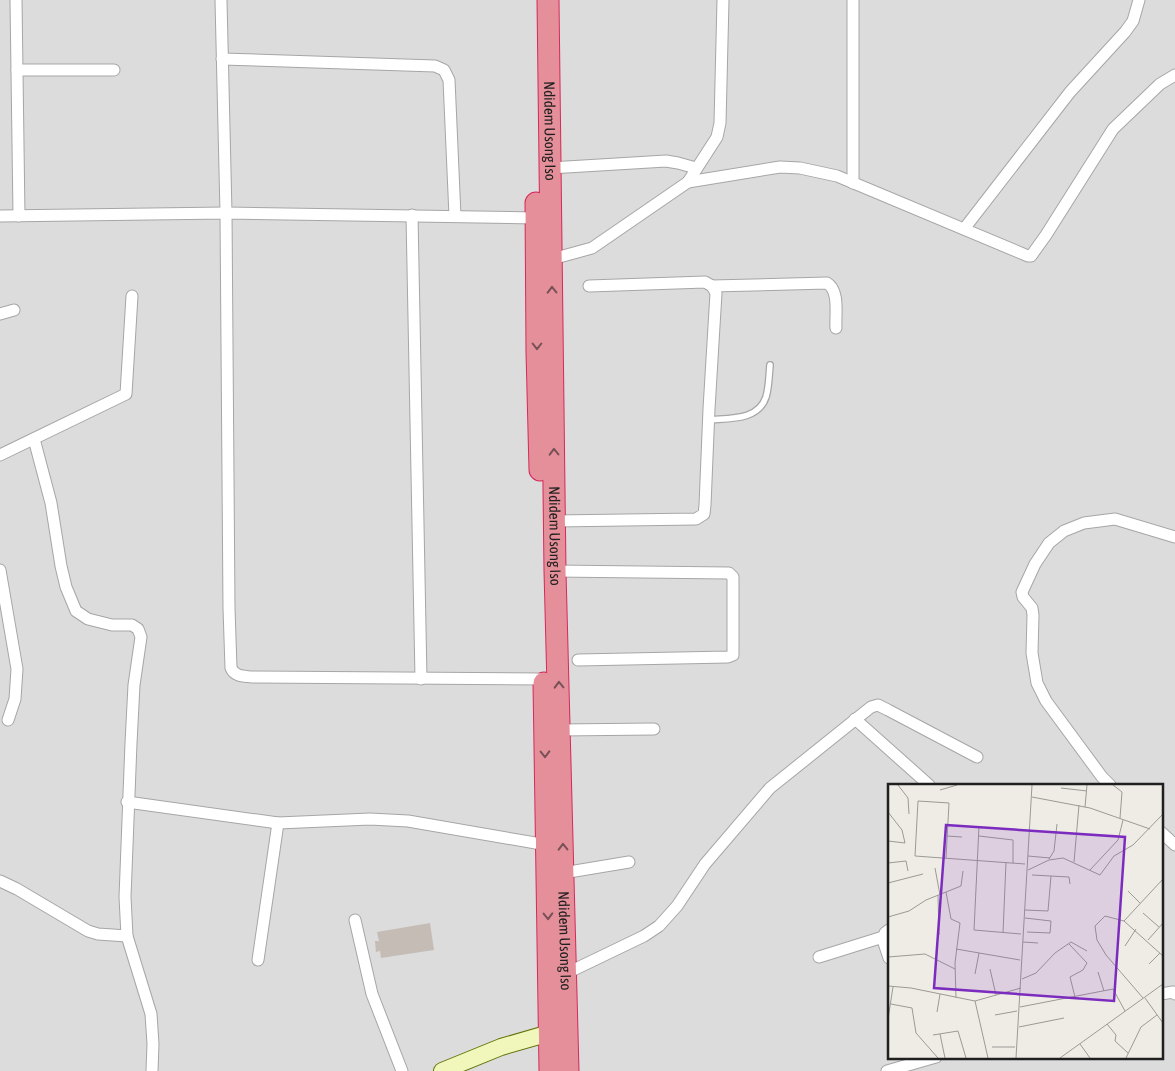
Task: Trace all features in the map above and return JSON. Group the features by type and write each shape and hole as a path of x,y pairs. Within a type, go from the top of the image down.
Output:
{"highway":[{"name":"Ndidem Usong Iso","path":"534,0 537,352 548,845 559,1030 568,1071"},
{"name":"Ndidem Usong Iso","path":"548,0 555,521 566,974 559,1030 550,1071"}],"street":[{"path":"16,0 19,216"},
{"path":"221,0 226,213 231,668 238,676 252,677 544,679"},
{"path":"688,182 717,137 720,123 723,0"},
{"path":"853,0 854,183"},
{"path":"964,229 1070,92 1125,32 1133,21 1139,0"},
{"path":"222,59 435,66 444,70 449,80 455,216"},
{"path":"17,70 114,70"},
{"path":"552,259 592,248 688,182 780,167 800,168 837,176 1028,256 1033,254 1113,129 1160,84 1175,75"},
{"path":"550,168 666,162 696,168"},
{"path":"0,216 226,213 536,218"},
{"path":"412,215 421,679"},
{"path":"555,521 696,519 704,514 716,293 712,286 705,282 589,286"},
{"path":"712,286 826,283 835,291 836,328"},
{"path":"0,455 126,394 132,296"},
{"path":"0,314 14,310"},
{"path":"34,439 51,503 66,587 76,611 88,619 112,626 132,625 138,629 140,637 134,685 125,897 127,936 152,1014 152,1071"},
{"path":"1109,784 1046,701 1037,683 1032,653 1032,608 1023,597 1022,592 1034,564 1050,543 1064,531 1084,523 1115,519 1175,537"},
{"path":"0,570 17,669 15,699 8,720"},
{"path":"556,570 729,572 733,577 733,654 728,657 578,660"},
{"path":"566,974 644,936 659,926 677,906 705,864 770,788 871,707 878,706 976,757"},
{"path":"855,719 928,784"},
{"path":"560,730 654,729"},
{"path":"128,802 278,823 370,819 408,821 548,845"},
{"path":"258,960 278,823"},
{"path":"1162,833 1175,845"},
{"path":"563,873 629,862"},
{"path":"0,881 88,931 98,934 127,936"},
{"path":"355,920 372,994 402,1071"},
{"path":"819,957 886,933 888,950"},
{"path":"1162,994 1172,992 1175,994"},
{"path":"442,1071 501,1047 559,1030"},
{"path":"887,1071 921,1059"}],"lane":[{"path":"708,420 745,417 760,409 766,396 770,365"}],"shaded area":[{"path":"0,0 1175,0 1175,1071 0,1071"}],"building":[{"path":"430,923 434,950 381,958 380,951 376,952 375,941 379,941 377,932"}]}
